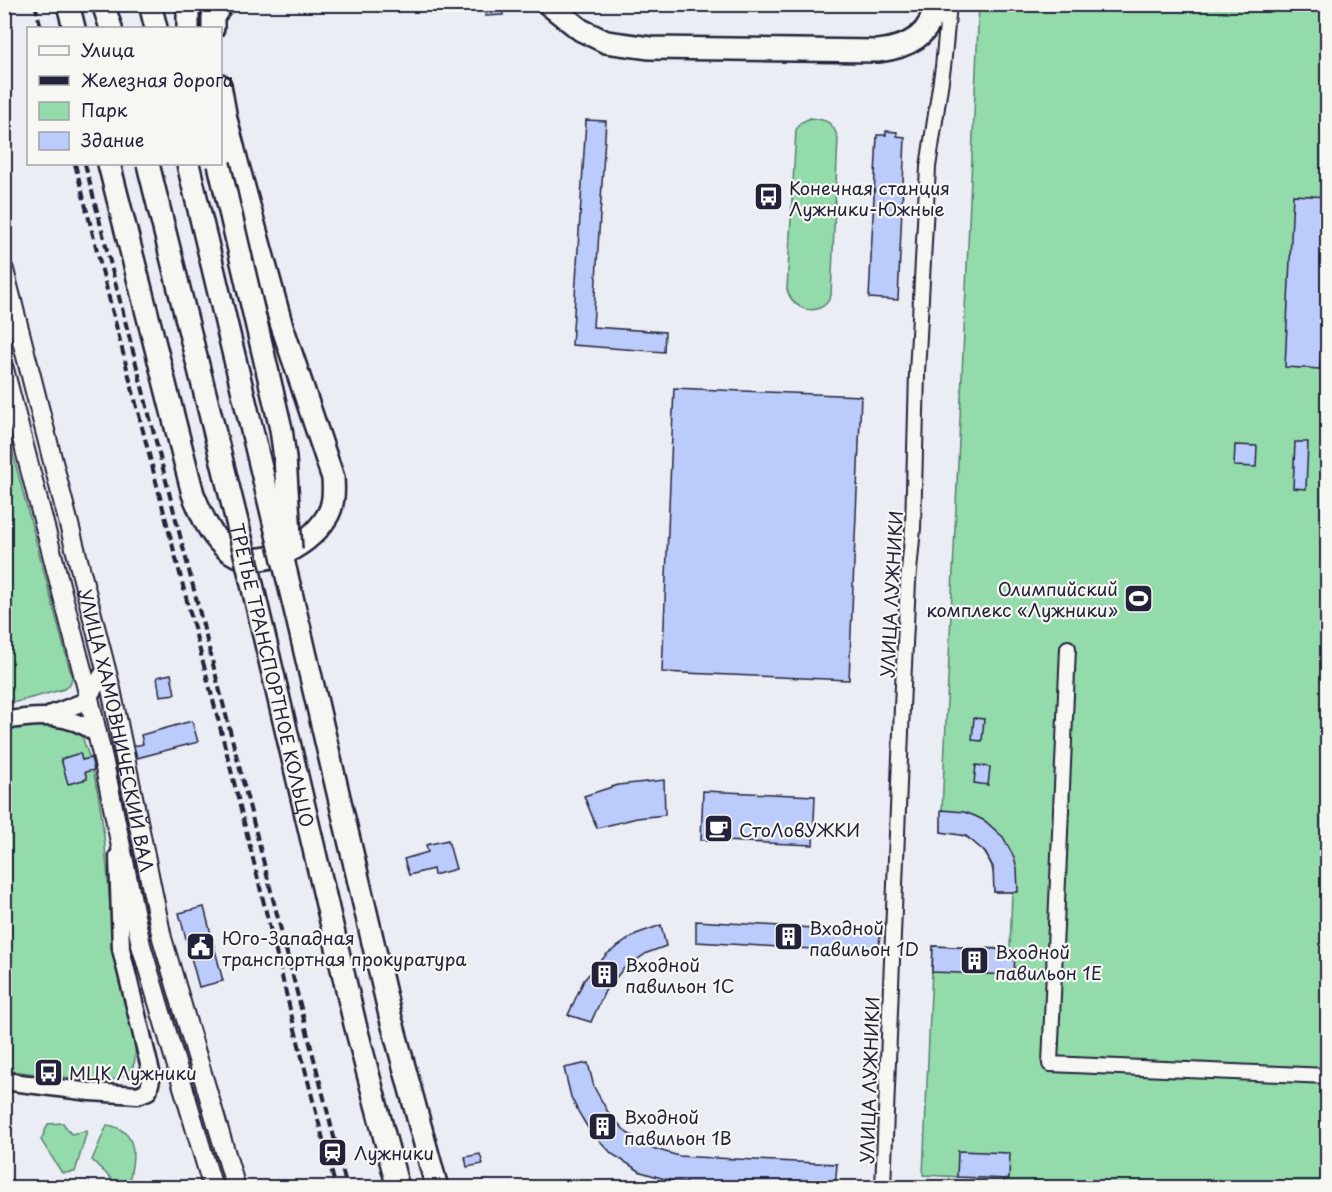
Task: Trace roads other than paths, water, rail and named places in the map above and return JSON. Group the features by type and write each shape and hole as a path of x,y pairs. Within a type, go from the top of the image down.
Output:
{"main road":[{"path":"68,4 74,27"},
{"path":"103,4 111,27"},
{"path":"111,4 116,27"},
{"path":"150,4 156,27"},
{"path":"188,27 188,11 191,4"},
{"path":"213,27 213,17 222,4"},
{"path":"548,4 581,30 606,42 650,48 878,51 897,49 923,32 931,21 934,4"},
{"path":"109,165 193,494 207,527 224,547 242,558 264,559 282,553 304,542 315,533 327,517 334,491 333,478 281,323 237,162 222,96"},
{"name":"ТРЕТЬЕ ТРАНСПОРТНОЕ КОЛЬЦО","path":"148,165 244,550 355,1024 398,1188"},
{"name":"ТРЕТЬЕ ТРАНСПОРТНОЕ КОЛЬЦО","path":"188,165 390,1015 437,1188"},
{"path":"219,165 281,429 298,626"},
{"name":"УЛИЦА ХАМОВНИЧЕСКИЙ ВАЛ","path":"4,270 106,669 162,938 236,1188"},
{"name":"УЛИЦА ХАМОВНИЧЕСКИЙ ВАЛ","path":"4,369 98,734 141,945 213,1188"}],"street":[{"name":"УЛИЦА ЛУЖНИКИ","path":"883,1188 902,707 913,528 917,373 928,167 943,67 949,4"},
{"path":"1068,648 1050,1064 1328,1076"},
{"path":"38,717 87,692 106,669"},
{"path":"4,721 38,717 69,719 87,726 98,734"},
{"path":"4,1081 90,1092 138,1095 148,1091 151,1072 121,949 117,828"}],"railway":[{"path":"35,4 41,27"},
{"path":"75,165 336,1188"},
{"path":"85,165 347,1188"}],"place":[{"name":"Конечная станция Лужники-Южные","path":"768,197"},
{"name":"Олимпийский комплекс «Лужники»","path":"1139,598"},
{"name":"СтоЛовУЖКИ","path":"718,829"},
{"name":"Входной павильон 1D","path":"788,937"},
{"name":"Юго-Западная транспортная прокуратура","path":"201,947"},
{"name":"Входной павильон 1E","path":"974,961"},
{"name":"Входной павильон 1C","path":"604,974"},
{"name":"МЦК Лужники","path":"48,1072"},
{"name":"Входной павильон 1B","path":"603,1126"},
{"name":"Лужники","path":"333,1152"}]}
